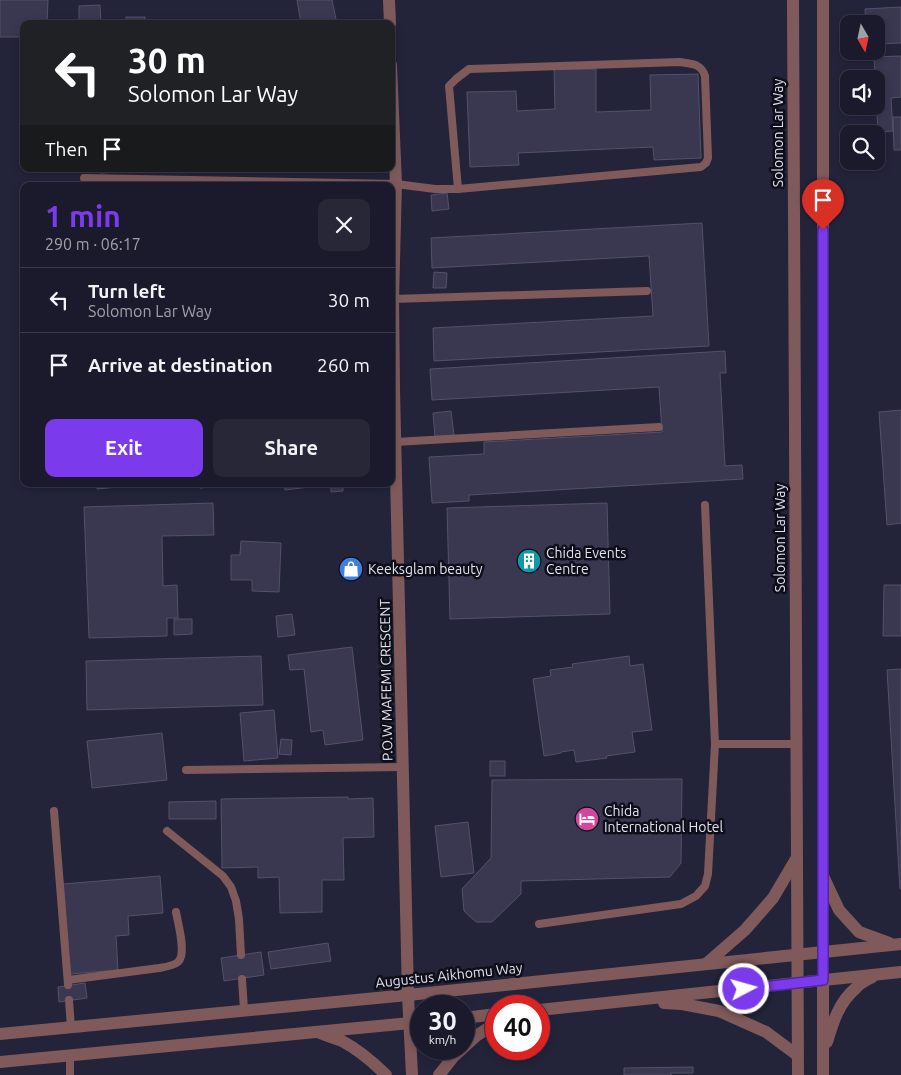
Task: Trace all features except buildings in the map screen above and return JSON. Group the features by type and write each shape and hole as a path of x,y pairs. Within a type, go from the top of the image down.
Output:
{"street":[{"path":"389,0 390,20"},
{"name":"Solomon Lar Way","path":"793,0 798,1075"},
{"path":"822,1075 823,0"},
{"name":"P.O.W MAFEMI CRESCENT","path":"395,160 395,222"},
{"name":"P.O.W MAFEMI CRESCENT","path":"395,442 408,994 410,1001"},
{"path":"705,964 745,930 773,898 796,859"},
{"path":"822,874 839,910 859,932 897,945"},
{"name":"Augustus Aikhomu Way","path":"0,1034 897,945"},
{"path":"550,1009 901,972"},
{"path":"823,1056 832,1023 843,1001 856,987 875,975"},
{"path":"636,1000 682,1004 719,1011 766,1032 797,1055"},
{"path":"0,1062 410,1023"},
{"path":"318,1032 342,1041 360,1052 386,1075"},
{"name":"P.O.W MAFEMI CRESCENT","path":"412,1075 413,1060"},
{"path":"439,1075 451,1060"}],"lane":[{"path":"396,184 435,189 458,188 701,167 708,158 706,76 703,69 696,65 680,62 469,69 449,86 458,188"},
{"path":"84,178 292,182"},
{"path":"395,299 646,291"},
{"path":"395,442 659,428"},
{"path":"539,924 682,904 696,896 705,886 708,874 714,744 705,505"},
{"path":"714,744 796,744"},
{"path":"186,770 403,766"},
{"path":"54,811 68,983 159,968 178,962 182,953 176,912"},
{"path":"167,831 223,876 231,887 239,919 241,955"},
{"path":"242,978 244,1010"},
{"path":"69,1000 71,1027"},
{"path":"70,1056 70,1075"}],"place":[{"name":"Chida Events Centre","path":"529,561"},
{"name":"Keeksglam beauty","path":"351,569"},
{"name":"Chida International Hotel","path":"587,819"}],"route":[{"path":"744,989 823,980 823,230"}]}
